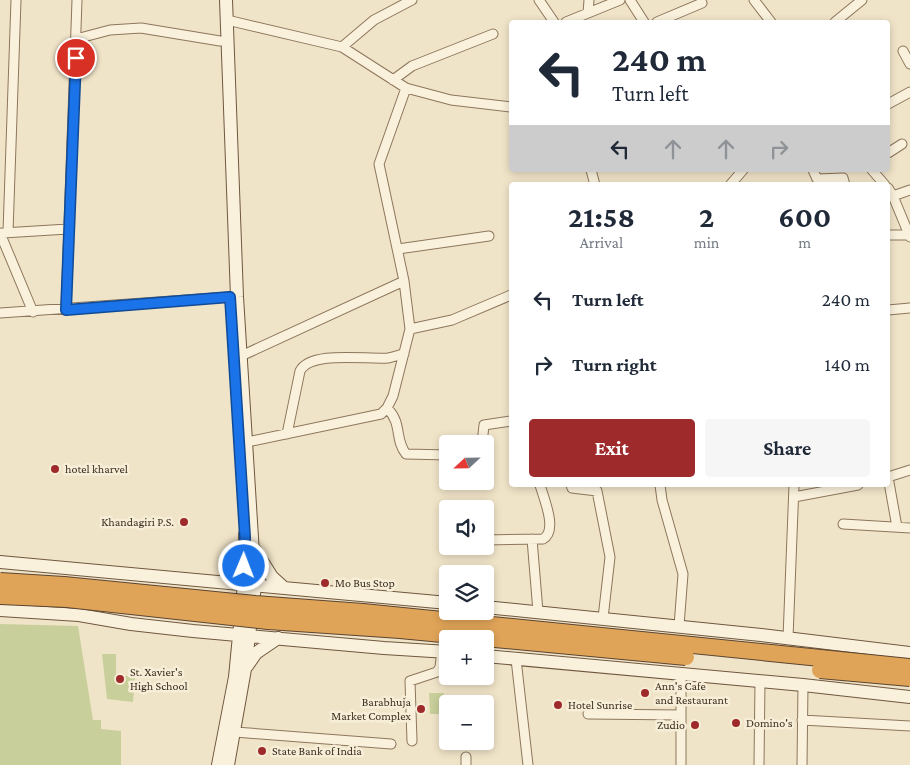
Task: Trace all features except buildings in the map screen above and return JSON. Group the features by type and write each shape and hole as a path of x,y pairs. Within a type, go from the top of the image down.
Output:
{"highway":[{"path":"0,581 363,612 910,667"},
{"path":"0,596 67,599 268,621 400,630 910,678"}],"street":[{"path":"16,0 11,124 3,233 33,312"},
{"path":"66,310 77,0"},
{"path":"218,0 225,83 247,442 244,465"},
{"path":"226,0 225,83 230,297 244,465 250,585 240,667 235,732 228,765"},
{"path":"342,47 374,20 412,0"},
{"path":"539,0 553,20"},
{"path":"588,13 589,0"},
{"path":"571,20 620,0"},
{"path":"754,0 769,20"},
{"path":"837,20 862,0"},
{"path":"634,1 643,20"},
{"path":"662,20 702,3"},
{"path":"227,20 342,47 406,88 452,100 509,107"},
{"path":"76,39 110,30 141,28 220,40"},
{"path":"393,80 412,66 492,34"},
{"path":"903,51 910,64"},
{"path":"247,442 381,414 387,408 393,396 410,329 404,281 379,164 406,88"},
{"path":"890,103 910,92"},
{"path":"0,128 11,124"},
{"path":"890,152 902,144"},
{"path":"733,182 741,172"},
{"path":"814,172 817,179 843,178 844,182"},
{"path":"874,172 882,182"},
{"path":"890,235 909,235 890,192 910,190"},
{"path":"3,233 68,229"},
{"path":"398,250 489,236"},
{"path":"241,356 404,281"},
{"path":"0,313 66,310 230,297"},
{"path":"410,329 452,320 509,297"},
{"path":"890,310 910,308"},
{"path":"287,434 300,371 305,365 342,357 388,358 404,354"},
{"path":"387,408 395,416 399,438 406,454 439,455"},
{"path":"483,435 484,425 509,420"},
{"path":"890,476 910,470"},
{"path":"494,540 543,539 550,533 540,487"},
{"path":"572,487 597,490 610,557 603,618"},
{"path":"660,487 664,507 683,574 679,626"},
{"path":"788,638 794,487"},
{"path":"794,496 846,487"},
{"path":"890,487 897,527"},
{"path":"843,524 910,528"},
{"path":"532,539 538,612"},
{"path":"223,582 249,548"},
{"path":"249,548 283,588"},
{"path":"0,562 439,602"},
{"path":"165,628 183,614 185,605 185,596 181,587 168,576"},
{"path":"368,596 354,609 350,620 352,630 368,647"},
{"path":"494,607 788,638 910,653"},
{"path":"0,610 78,615 165,628 368,647 439,651"},
{"path":"213,632 230,646 240,667"},
{"path":"218,765 240,667 278,638"},
{"path":"494,657 803,685 910,697"},
{"path":"516,659 528,765"},
{"path":"412,741 410,681 437,672 439,669"},
{"path":"681,674 681,765"},
{"path":"759,765 760,681"},
{"path":"802,765 803,685"},
{"path":"588,714 681,715"},
{"path":"802,720 910,726"},
{"path":"235,732 391,744"}],"green space":[{"path":"0,624 78,626 93,720 101,720 101,729 121,731 121,765 0,765"},
{"path":"102,654 116,654 116,675 135,677 133,702 107,699"},
{"path":"429,693 444,693 444,695 439,695 439,714 430,714"}],"place":[{"name":"hotel kharvel","path":"55,469"},
{"name":"Khandagiri P.S.","path":"184,522"},
{"name":"Mo Bus Stop","path":"325,583"},
{"name":"St. Xavier's High School","path":"120,679"},
{"name":"Ann's Cafe and Restaurant","path":"645,693"},
{"name":"Hotel Sunrise","path":"558,705"},
{"name":"Barabhuja Market Complex","path":"421,709"},
{"name":"Domino's","path":"736,723"},
{"name":"Zudio","path":"695,725"},
{"name":"State Bank of India","path":"262,751"}],"route":[{"path":"76,58 66,310 230,297 245,537 244,566"}]}
